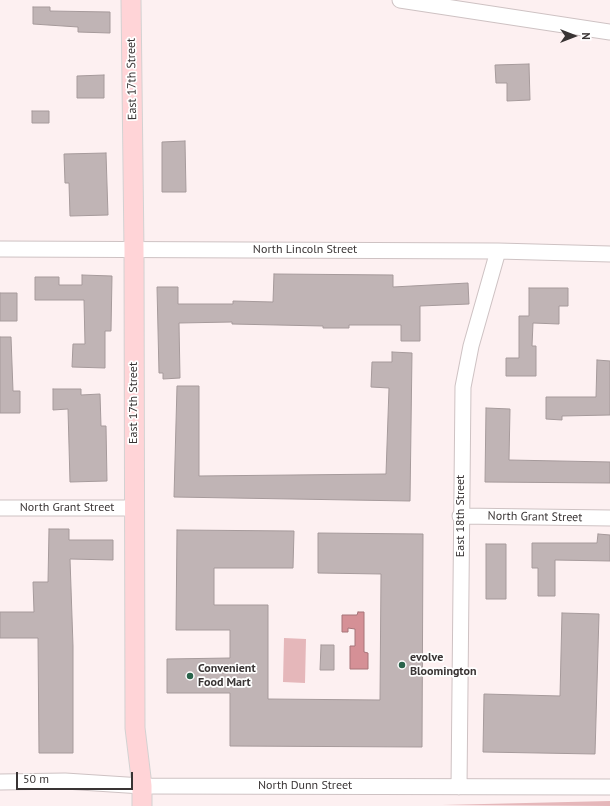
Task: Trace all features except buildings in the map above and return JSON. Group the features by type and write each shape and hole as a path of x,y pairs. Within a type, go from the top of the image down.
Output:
{"main road":[{"name":"East 17th Street","path":"131,0 134,250 135,728 142,786 142,806"}],"street":[{"path":"400,0 610,32"},
{"name":"North Lincoln Street","path":"0,249 498,251 610,254"},
{"name":"East 18th Street","path":"459,787 462,387 471,346 498,251"},
{"name":"North Grant Street","path":"0,508 134,508"},
{"name":"North Grant Street","path":"460,516 610,518"},
{"name":"North Dunn Street","path":"0,782 65,782 142,786 610,787"}],"shaded area":[{"path":"358,612 364,612 364,652 368,653 368,669 350,669 350,646 355,646 355,629 348,628 348,632 342,632 342,615 357,615"},
{"path":"284,638 306,639 305,683 283,682"},
{"path":"610,801 610,806 442,805"}],"place":[{"name":"evolve Bloomington","path":"402,665"},
{"name":"Convenient Food Mart","path":"190,676"}]}
